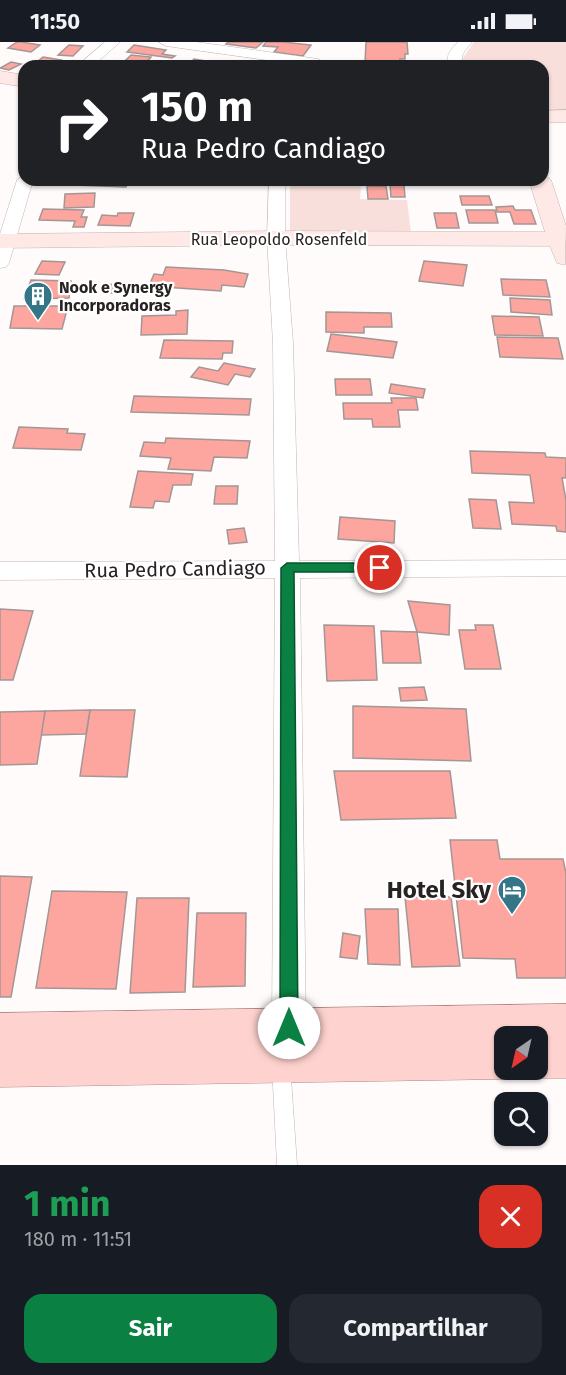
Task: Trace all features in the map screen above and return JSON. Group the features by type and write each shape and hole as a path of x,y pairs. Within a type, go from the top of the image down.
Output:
{"main road":[{"path":"0,1065 566,1025"},
{"path":"0,1034 285,1045 494,1056"},
{"path":"548,1056 566,1056"}],"street":[{"path":"91,60 113,42"},
{"path":"166,42 319,60"},
{"path":"454,60 455,54 465,42"},
{"path":"0,77 18,80"},
{"path":"0,263 4,241 23,186"},
{"path":"278,186 276,238 283,343 287,568 285,1045"},
{"path":"542,186 564,254"},
{"name":"Rua Leopoldo Rosenfeld","path":"4,241 276,238 564,254"},
{"name":"Rua Pedro Candiago","path":"0,571 566,568"}],"lane":[{"path":"285,1045 287,1165"}],"shaded area":[{"path":"474,42 566,42 566,113 549,113 549,60 461,60"},
{"path":"290,186 361,186 360,199 407,200 411,233 299,234 290,231"}],"building":[{"path":"17,42 40,45 31,52 8,48"},
{"path":"228,42 263,42 256,48 226,44"},
{"path":"266,42 311,45 303,56 274,52 278,47 263,46"},
{"path":"366,42 407,42 408,54 405,54 405,59 365,60"},
{"path":"69,45 83,46 73,56 58,55"},
{"path":"134,45 166,50 162,54 175,56 172,58 127,52"},
{"path":"131,55 151,57 148,60 126,60"},
{"path":"43,57 61,60 39,60"},
{"path":"11,62 18,63 9,70 0,68"},
{"path":"367,186 386,186 388,199 368,199"},
{"path":"390,186 404,186 405,197 391,197"},
{"path":"95,193 94,207 64,208 65,194"},
{"path":"460,196 489,196 492,205 462,205"},
{"path":"513,206 515,210 531,210 536,224 514,224 510,212 497,212 496,207"},
{"path":"43,209 84,210 81,217 87,217 84,227 73,227 75,221 39,220"},
{"path":"466,210 495,210 498,223 469,223"},
{"path":"118,213 134,213 130,226 98,225 102,215 117,216"},
{"path":"434,213 456,213 459,228 437,228"},
{"path":"42,261 65,262 59,275 35,274"},
{"path":"424,261 467,265 463,286 419,281"},
{"path":"166,267 224,270 248,274 244,287 222,285 221,291 149,286 154,274 163,275"},
{"path":"501,279 546,280 550,297 503,295"},
{"path":"31,280 71,281 69,298 24,299"},
{"path":"117,284 116,293 103,293 104,285"},
{"path":"510,298 550,300 552,315 511,312"},
{"name":"Nook e Synergy Incorporadoras","path":"14,306 68,306 62,329 10,328"},
{"path":"188,310 187,334 141,335 142,316 176,315 176,311"},
{"path":"326,312 391,313 392,327 364,327 364,333 326,332"},
{"path":"492,316 539,317 543,336 495,335"},
{"path":"331,334 397,342 393,358 327,351"},
{"path":"497,337 558,338 563,359 500,357"},
{"path":"164,340 233,341 232,353 223,353 222,359 160,358"},
{"path":"224,363 255,369 250,377 235,374 228,385 191,377 199,367 218,371"},
{"path":"335,379 370,379 372,395 336,395"},
{"path":"391,384 425,389 423,398 389,393"},
{"path":"134,396 251,399 249,415 131,412"},
{"path":"391,398 416,398 418,410 398,410 400,427 373,427 372,419 344,419 343,403 392,403"},
{"path":"19,427 68,429 67,433 85,434 81,450 13,448"},
{"path":"166,438 250,441 247,458 214,457 211,471 168,469 171,458 140,456 144,442 165,443"},
{"path":"470,451 545,453 546,457 566,458 566,478 562,478 566,500 566,532 557,531 556,526 512,524 509,502 534,503 530,475 472,473"},
{"path":"138,471 193,474 191,485 173,485 169,502 155,501 153,508 130,507"},
{"path":"216,486 238,486 237,504 214,504"},
{"path":"469,499 496,500 501,529 473,528"},
{"path":"340,517 395,521 394,543 338,539"},
{"path":"244,528 247,542 229,544 227,530"},
{"path":"408,601 450,605 449,635 417,632"},
{"path":"0,609 33,611 13,680 0,680"},
{"path":"324,625 374,626 377,680 327,681"},
{"path":"475,625 493,625 501,669 465,669 459,630 476,630"},
{"path":"381,631 417,632 421,663 383,663"},
{"path":"424,687 427,700 401,701 399,688"},
{"path":"353,706 466,709 471,761 353,758"},
{"path":"90,710 135,710 127,777 80,776"},
{"path":"90,710 86,734 41,735 45,711"},
{"path":"45,711 37,764 0,765 0,712"},
{"path":"334,771 450,771 456,818 341,820"},
{"name":"Hotel Sky","path":"450,840 497,840 500,859 563,859 566,873 566,978 517,978 515,959 463,958"},
{"path":"0,876 32,877 11,997 0,997"},
{"path":"52,891 127,892 116,989 36,988"},
{"path":"405,897 451,897 460,966 412,967"},
{"path":"137,898 189,898 185,992 130,993"},
{"path":"365,909 398,909 400,965 368,964"},
{"path":"197,913 246,913 245,986 193,987"},
{"path":"343,933 360,936 357,959 340,957"}],"place":[{"name":"Nook e Synergy Incorporadoras","path":"38,322"},
{"name":"Hotel Sky","path":"512,916"}],"route":[{"path":"289,1028 287,568 380,568"}]}
